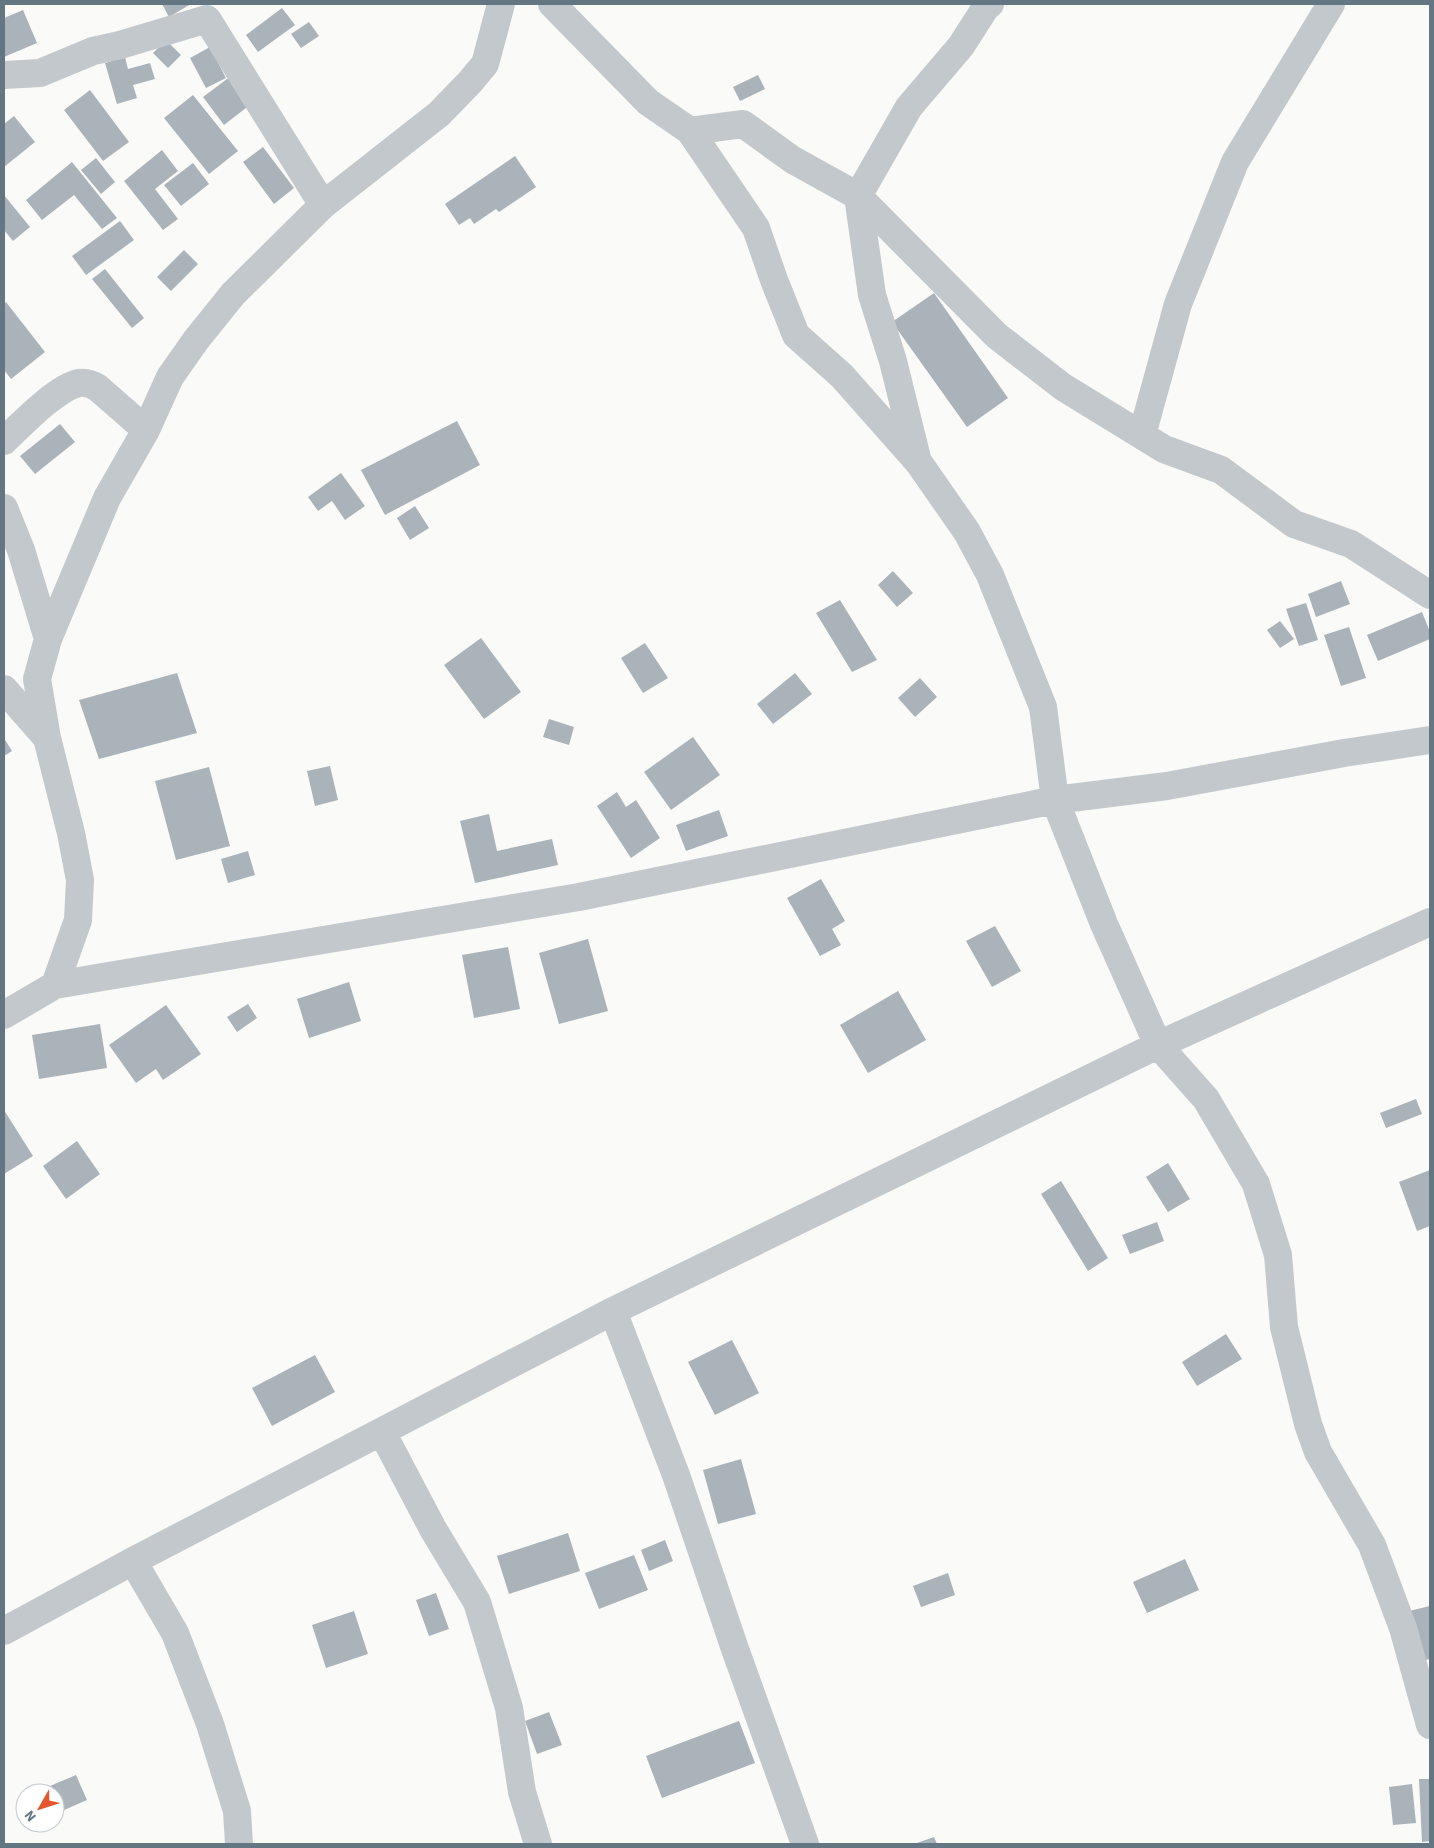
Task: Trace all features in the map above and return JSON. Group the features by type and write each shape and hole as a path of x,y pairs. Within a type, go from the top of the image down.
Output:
{"street":[{"path":"55,985 78,920 80,880 71,833 47,738 37,679 48,639 107,498 146,430 170,377 196,340 233,294 323,205 439,114 470,82 486,64 501,4"},
{"path":"552,4 648,102 690,131 756,228 796,335 842,376 919,463 967,532 990,575 1043,707 1055,800 1104,924 1158,1045 1206,1099 1256,1184 1278,1255 1284,1327 1308,1424 1318,1452 1372,1545 1403,1628 1430,1725"},
{"path":"919,463 893,361 872,295 858,196 909,107 961,46 986,7 990,4"},
{"path":"1142,435 1178,304 1235,162 1331,4"},
{"path":"4,75 40,73 93,51 120,45 206,19 323,205"},
{"path":"690,131 743,124 793,160 858,196 997,336 1063,388 1164,448 1221,470 1294,524 1351,544 1430,595"},
{"path":"4,441 50,400 79,383 89,383 98,388 146,430"},
{"path":"4,508 21,550 48,639"},
{"path":"4,688 47,738"},
{"path":"4,1015 55,985 579,897 1055,800 1167,786 1344,753 1430,740"},
{"path":"4,1631 133,1561 613,1311 1158,1045 1430,922"},
{"path":"613,1311 676,1475 735,1649 805,1844"},
{"path":"382,1432 433,1529 477,1602 509,1708 522,1792 538,1844"},
{"path":"133,1561 175,1633 210,1724 237,1811 240,1844"}],"building":[{"path":"162,4 191,4 169,17"},
{"path":"282,8 295,25 258,52 246,35"},
{"path":"23,10 37,43 4,57 4,18"},
{"path":"309,22 319,36 301,48 291,34"},
{"path":"166,40 181,55 168,68 153,53"},
{"path":"210,47 226,78 206,88 190,58"},
{"path":"125,57 128,69 150,63 155,79 133,85 137,98 117,104 105,63"},
{"path":"758,75 765,89 740,101 733,87"},
{"path":"231,76 251,104 224,125 203,97"},
{"path":"90,90 129,142 103,161 64,110"},
{"path":"193,95 238,151 209,174 164,118"},
{"path":"14,116 35,142 4,167 4,124"},
{"path":"263,147 294,188 274,204 243,162"},
{"path":"162,150 178,171 155,189 178,219 163,230 124,181"},
{"path":"515,156 536,187 499,212 496,209 474,224 470,218 459,225 445,204"},
{"path":"96,158 115,182 101,194 81,170"},
{"path":"72,162 117,218 102,229 74,195 42,220 26,200"},
{"path":"193,163 209,184 181,206 164,185"},
{"path":"4,195 30,227 13,241 4,230"},
{"path":"120,221 134,240 86,275 72,256"},
{"path":"184,250 198,264 171,291 157,277"},
{"path":"105,269 144,318 132,328 92,279"},
{"path":"934,293 1008,398 967,427 892,322"},
{"path":"6,302 45,352 11,379 4,370 4,304"},
{"path":"457,421 480,465 385,515 361,470"},
{"path":"60,424 75,442 35,474 20,456"},
{"path":"341,473 365,506 345,520 332,501 318,511 308,497"},
{"path":"415,506 429,528 410,540 397,518"},
{"path":"893,571 913,593 897,607 878,585"},
{"path":"1341,581 1350,604 1316,617 1308,594"},
{"path":"840,600 877,660 852,672 816,613"},
{"path":"1306,603 1318,640 1299,646 1286,609"},
{"path":"1422,612 1430,632 1430,639 1378,661 1367,635"},
{"path":"1280,621 1294,639 1280,648 1267,630"},
{"path":"1349,627 1366,678 1341,686 1324,635"},
{"path":"481,638 521,692 484,719 444,665"},
{"path":"645,643 668,678 643,693 621,658"},
{"path":"177,673 197,733 99,759 79,700"},
{"path":"795,673 812,694 773,724 757,704"},
{"path":"920,678 937,697 915,717 898,698"},
{"path":"549,719 574,727 569,745 543,737"},
{"path":"693,737 720,775 671,810 644,772"},
{"path":"4,738 12,751 4,756"},
{"path":"330,766 338,800 315,806 307,771"},
{"path":"209,767 230,846 176,860 155,781"},
{"path":"617,792 626,807 636,800 660,838 631,858 597,806"},
{"path":"719,810 728,836 686,851 676,825"},
{"path":"489,814 497,851 552,839 558,865 475,883 460,821"},
{"path":"248,851 255,875 228,883 221,859"},
{"path":"821,879 845,921 832,929 841,945 820,956 787,898"},
{"path":"995,926 1021,971 992,987 966,941"},
{"path":"588,939 608,1011 559,1024 539,953"},
{"path":"508,947 520,1009 474,1018 462,955"},
{"path":"349,982 361,1021 309,1038 297,999"},
{"path":"898,991 926,1040 868,1073 840,1025"},
{"path":"248,1004 257,1018 237,1032 227,1017"},
{"path":"166,1005 201,1054 163,1080 156,1069 136,1083 109,1045"},
{"path":"100,1024 107,1068 39,1079 32,1035"},
{"path":"1416,1099 1422,1114 1386,1128 1380,1113"},
{"path":"4,1110 33,1156 4,1174"},
{"path":"77,1141 100,1174 66,1199 43,1166"},
{"path":"1168,1163 1190,1199 1168,1212 1146,1177"},
{"path":"1430,1170 1430,1226 1417,1231 1399,1182"},
{"path":"1061,1181 1108,1258 1088,1271 1041,1194"},
{"path":"1157,1222 1164,1241 1130,1254 1122,1235"},
{"path":"1226,1334 1242,1359 1197,1386 1182,1362"},
{"path":"732,1340 759,1393 715,1415 688,1362"},
{"path":"315,1355 335,1392 272,1426 252,1388"},
{"path":"741,1459 756,1514 718,1524 703,1470"},
{"path":"568,1533 580,1571 509,1594 497,1556"},
{"path":"665,1540 673,1561 649,1571 641,1550"},
{"path":"634,1555 648,1590 599,1609 585,1573"},
{"path":"1185,1559 1199,1590 1147,1613 1133,1582"},
{"path":"948,1573 955,1595 921,1607 913,1586"},
{"path":"436,1593 449,1629 429,1636 416,1600"},
{"path":"1430,1606 1430,1659 1420,1661 1409,1611"},
{"path":"354,1611 368,1654 326,1668 312,1625"},
{"path":"549,1712 562,1745 537,1754 525,1721"},
{"path":"739,1721 755,1763 662,1798 646,1756"},
{"path":"76,1775 87,1800 65,1810 65,1783 57,1783"},
{"path":"1419,1779 1430,1779 1430,1841 1422,1842"},
{"path":"1412,1784 1416,1823 1393,1825 1389,1787"},
{"path":"934,1837 937,1844 914,1844"}]}
